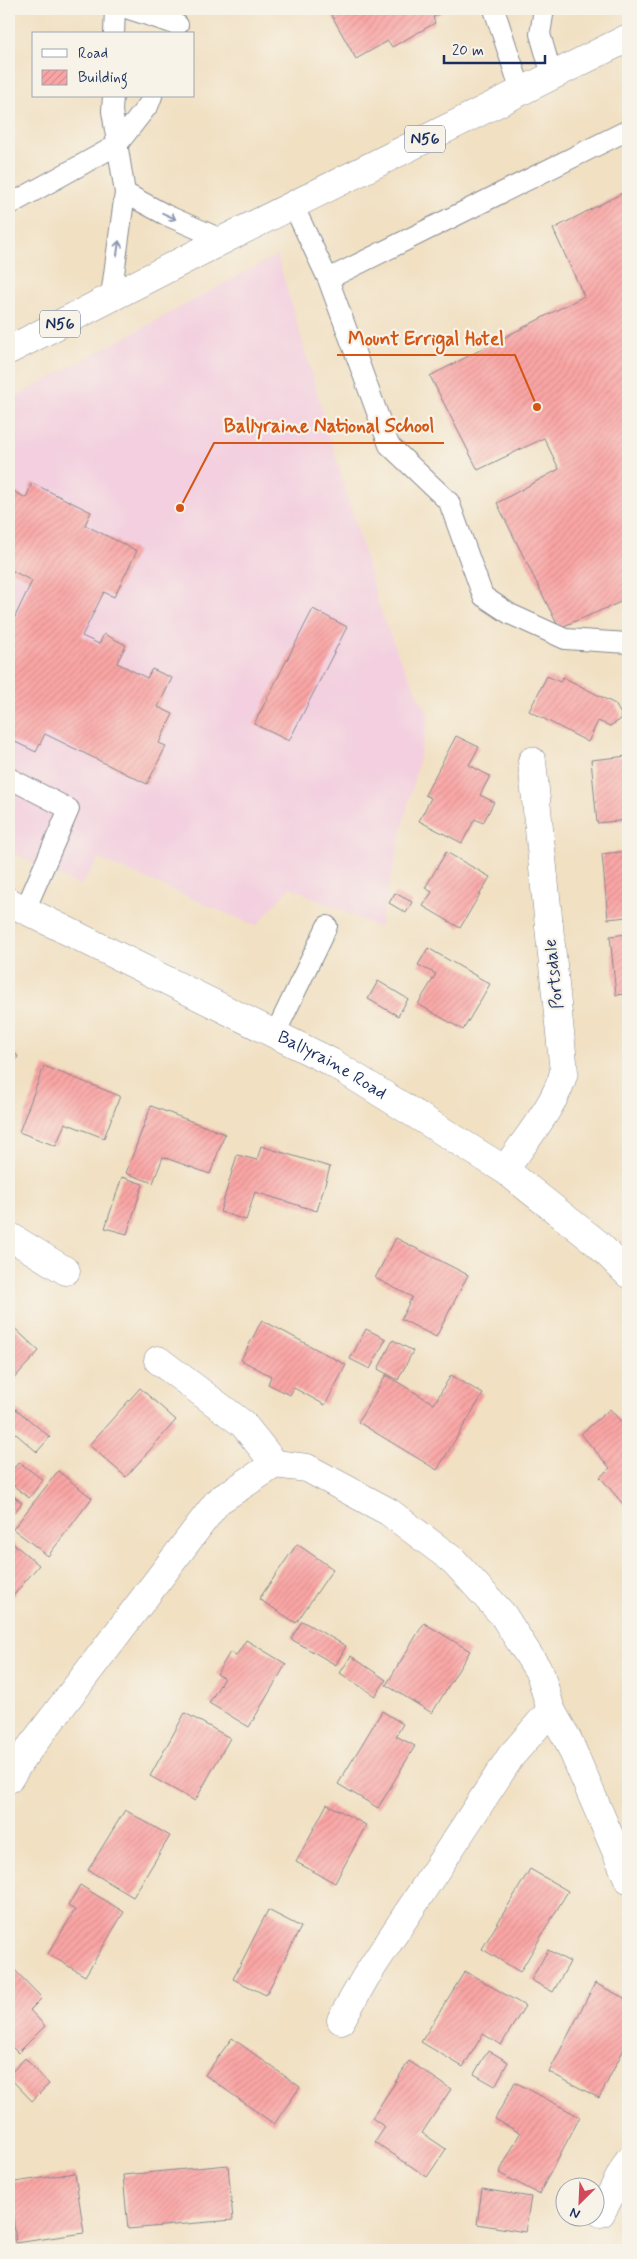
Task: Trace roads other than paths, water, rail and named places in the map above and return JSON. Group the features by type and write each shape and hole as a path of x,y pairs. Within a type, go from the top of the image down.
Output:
{"street":[{"name":"N56","path":"9,350 111,296 628,38"},
{"name":"Portsdale","path":"505,1170 562,1084 564,1072 532,761"},
{"name":"Ballyraine Road","path":"17,906 331,1062 505,1170 597,1242 628,1274"},
{"path":"9,1236 66,1271"},
{"path":"158,1360 243,1424 275,1464"},
{"path":"9,1779 20,1761 218,1501 275,1464 307,1468 389,1512 454,1562 503,1615 540,1674 551,1710 568,1740 628,1879"},
{"path":"341,2020 365,1978 511,1756 551,1710"},
{"path":"604,2207 628,2161"}],"lane":[{"path":"114,32 115,9"},
{"path":"130,9 179,22"},
{"path":"494,9 522,91"},
{"path":"544,9 540,34 552,76"},
{"path":"111,296 126,193 112,111 113,98"},
{"path":"9,205 117,145 149,104 151,98"},
{"path":"328,279 628,130"},
{"path":"126,193 166,215 223,240"},
{"path":"293,205 328,279 390,445 449,502 483,596 510,614 565,639 628,643"},
{"path":"9,778 69,809 17,906"},
{"path":"275,1034 327,926"}],"place":[{"name":"Mount Errigal Hotel","path":"537,407"},
{"name":"Ballyraine National School","path":"180,508"}]}
